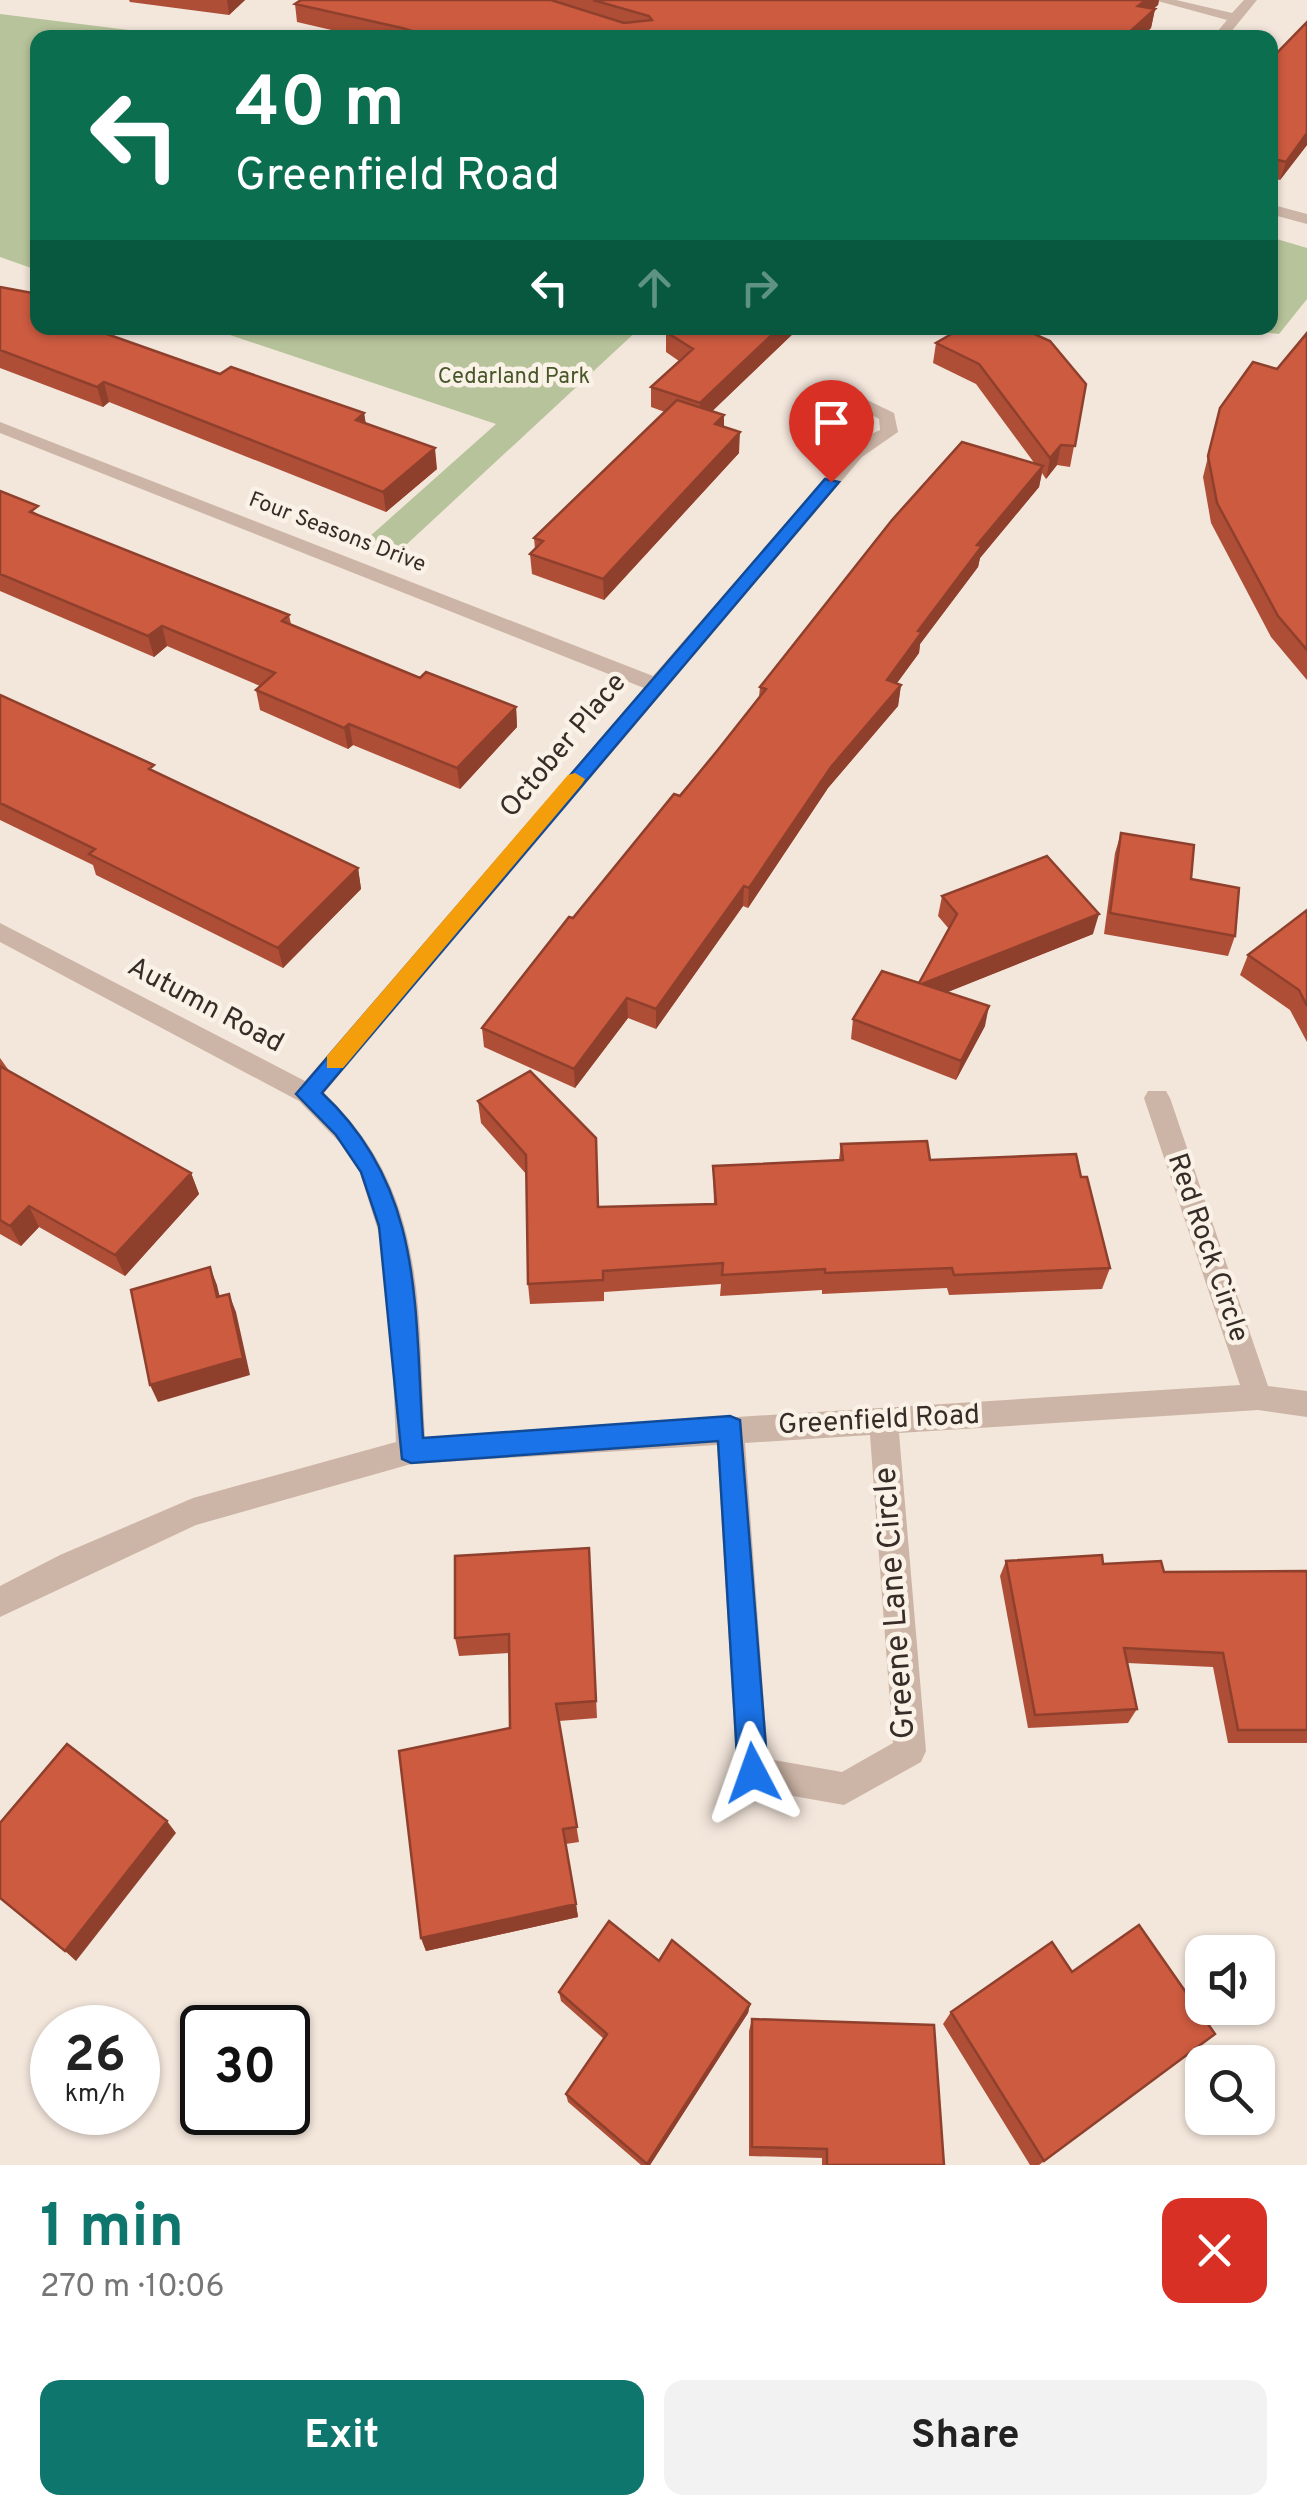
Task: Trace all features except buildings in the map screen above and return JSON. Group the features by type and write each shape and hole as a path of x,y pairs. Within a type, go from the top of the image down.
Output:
{"street":[{"path":"1160,0 1236,18"},
{"path":"1225,30 1251,0"},
{"path":"1278,211 1307,219"},
{"name":"Four Seasons Drive","path":"0,427 656,685"},
{"name":"October Place","path":"308,1094 856,454 872,444"},
{"name":"Autumn Road","path":"0,932 308,1094 344,1128 372,1168 391,1226 400,1288 411,1450"},
{"name":"Red Rock Circle","path":"1157,1098 1258,1397"},
{"name":"Greenfield Road","path":"0,1602 71,1564 193,1512 411,1450 730,1428 884,1424 1258,1397 1307,1404"},
{"name":"Greene Lane Circle","path":"730,1428 753,1773 844,1790 910,1752 884,1424"}],"green space":[{"path":"0,14 129,30 30,30 30,268 0,257"},
{"path":"1278,239 1307,248 1307,299 1279,334"},
{"name":"Cedarland Park","path":"230,335 632,335 393,557 359,546 496,424"}],"slow traffic":[{"path":"335,1062 575,779"}],"route":[{"path":"753,1773 730,1428 411,1450 400,1288 391,1226 372,1168 344,1128 308,1094 831,482"}]}
